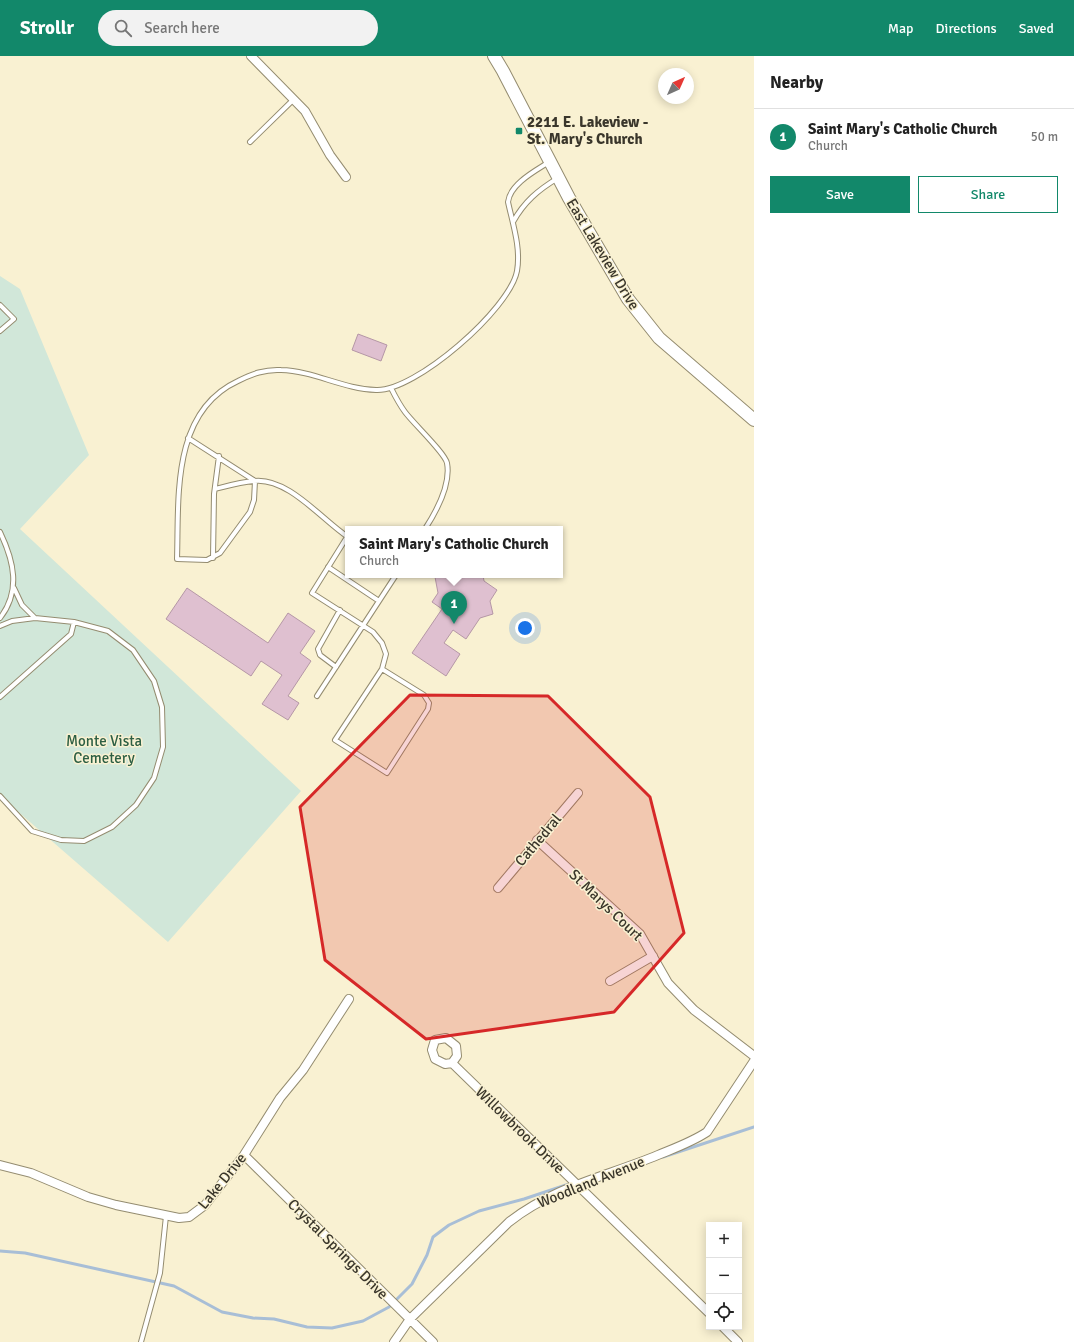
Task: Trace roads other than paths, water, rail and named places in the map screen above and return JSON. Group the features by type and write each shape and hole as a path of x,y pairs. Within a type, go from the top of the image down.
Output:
{"street":[{"path":"251,56 305,111 330,155 346,177"},
{"name":"East Lakeview Drive","path":"494,56 558,178 616,280 642,317 659,338 681,359 754,420"},
{"name":"Cathedral","path":"498,888 578,793"},
{"name":"St Marys Court","path":"537,840 640,934 668,983 694,1010 754,1056"},
{"path":"610,981 653,956"},
{"name":"Lake Drive","path":"0,1165 31,1173 88,1197 166,1216 184,1218 196,1212 205,1205 244,1155 280,1098 303,1070 350,999"},
{"name":"Woodland Avenue","path":"394,1342 410,1319 509,1222 545,1198 576,1184 639,1163 698,1139 707,1132 754,1061"},
{"name":"Willowbrook Drive","path":"452,1063 706,1310"},
{"name":"Crystal Springs Drive","path":"244,1155 432,1342"},
{"path":"726,1330 738,1342"}],"lane":[{"path":"250,142 294,99"},
{"path":"255,481 254,500 250,512 220,553 207,560 177,559 182,468 188,438 197,417 209,402 222,389 250,375 265,370 297,371 355,388 377,390 391,388 396,387 421,373 447,355 495,309 506,296 513,283 517,271 517,250 513,222 508,202 509,196 521,182 550,162"},
{"path":"513,222 528,199 558,178"},
{"path":"0,305 14,319 0,331"},
{"path":"391,388 404,410 442,453 447,462 448,474 443,490 433,516 427,526"},
{"path":"188,438 219,456 255,481"},
{"path":"213,558 215,489 219,456"},
{"path":"215,489 255,481 272,484 291,493 312,507 345,534"},
{"path":"0,532 13,571 14,588 8,607 0,618"},
{"path":"345,542 312,593 363,625 382,643 386,654 382,669 335,740 387,774 428,710 429,703 424,695 382,669"},
{"path":"328,567 379,601"},
{"path":"317,696 394,578"},
{"path":"14,588 22,605 35,618"},
{"path":"336,667 320,655 318,649 340,610"},
{"path":"0,626 12,621 35,618 74,622 108,631 133,650 154,681 162,708 163,747 154,778 136,805 112,827 84,841 61,840 32,832 0,796"},
{"path":"0,697 71,634 74,622"},
{"path":"140,1342 160,1273 166,1216"}],"waterway":[{"path":"663,1157 754,1127"},
{"path":"0,1251 25,1253 174,1286 222,1312 253,1318 274,1319 307,1327 332,1328 363,1321 389,1307 412,1284 427,1255 433,1237 449,1225 479,1211 524,1199 569,1184"}],"place":[{"name":"2211 E. Lakeview - St. Mary's Church","path":"519,131"},
{"name":"Saint Mary's Catholic Church","path":"454,624"}],"park label":[{"name":"Monte Vista Cemetery","path":"104,750"}]}
